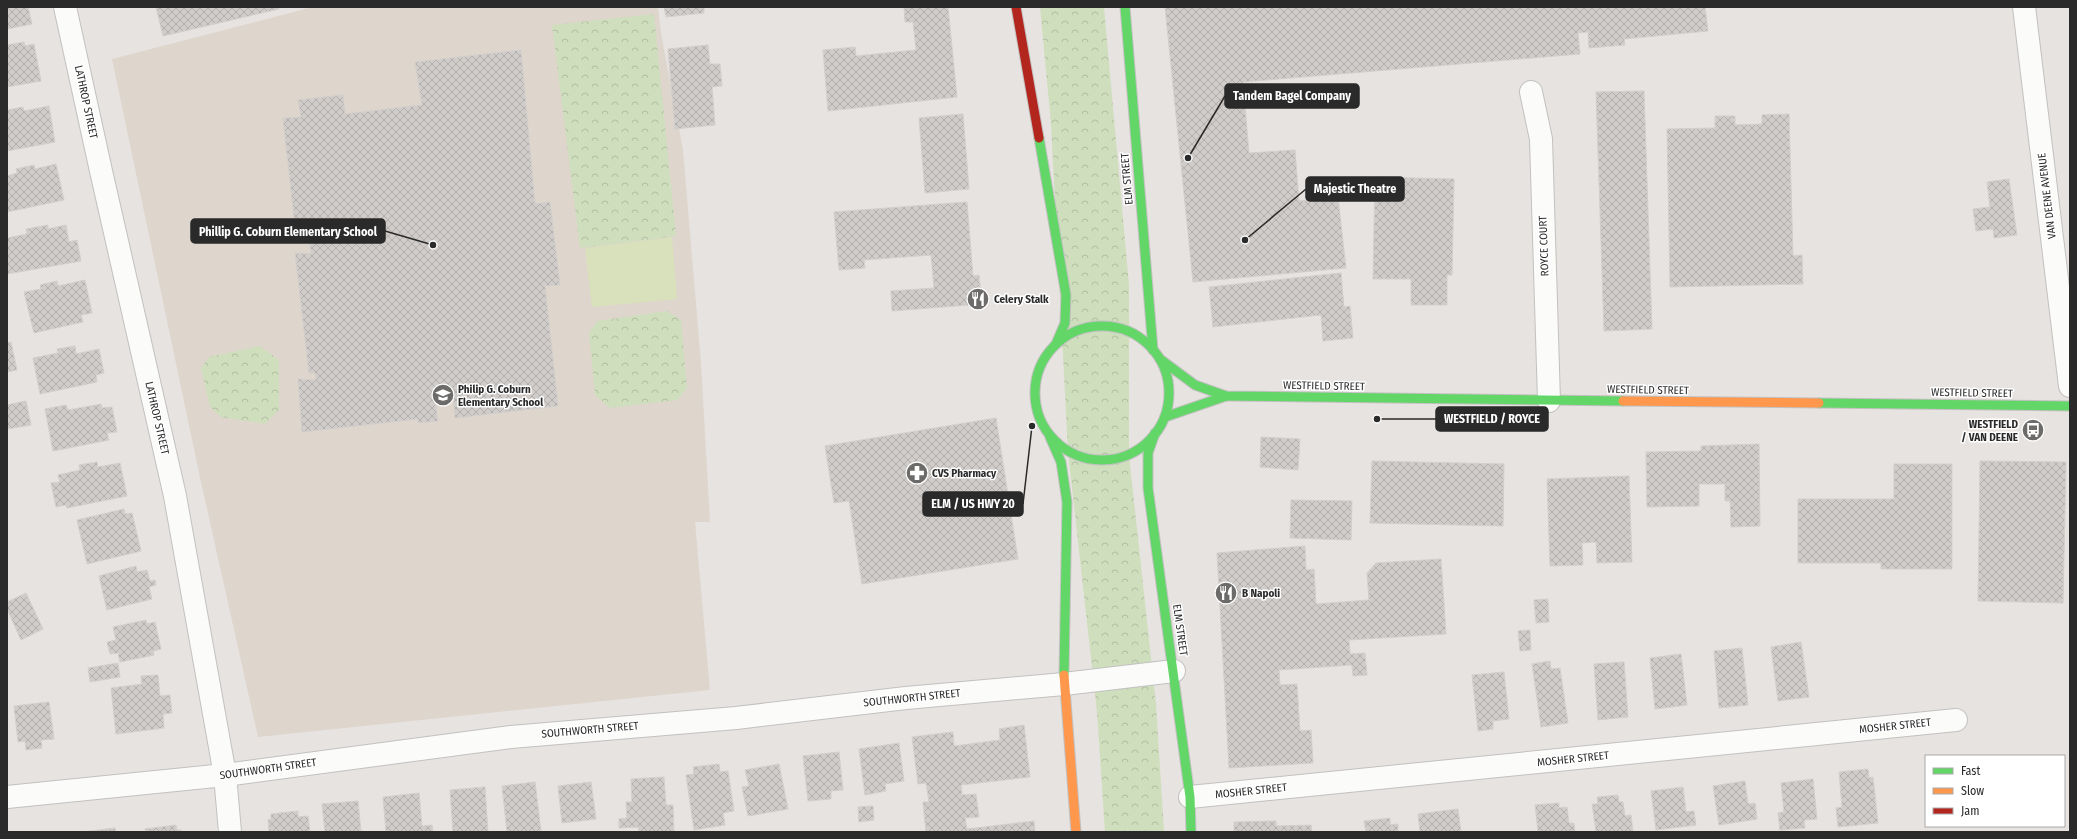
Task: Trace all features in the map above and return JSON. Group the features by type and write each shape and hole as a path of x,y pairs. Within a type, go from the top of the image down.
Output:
{"main road":[{"path":"1016,7 1066,295 1065,323 1056,344"},
{"name":"ELM STREET","path":"1125,7 1153,350"},
{"path":"1050,438 1068,452 1081,457 1088,459 1109,460 1129,455 1148,442 1166,417 1169,403 1168,380 1160,359 1146,342 1127,330 1105,325 1082,328 1062,338 1046,354 1036,374 1034,397 1039,418 1061,462 1067,502 1064,684 1076,832"},
{"name":"WESTFIELD STREET","path":"1160,359 1195,386 1226,396 2070,406"},
{"name":"WESTFIELD STREET","path":"1166,417 1226,396"},
{"name":"ELM STREET","path":"1155,433 1148,454 1148,488 1190,797 1191,832"}],"street":[{"name":"LATHROP STREET","path":"65,7 176,496 225,775 230,832"},
{"name":"VAN DEENE AVENUE","path":"2024,7 2070,386"},
{"name":"ROYCE COURT","path":"1530,92 1541,139 1549,401"},
{"name":"SOUTHWORTH STREET","path":"7,797 225,775 511,736 736,718 906,698 1064,684 1174,671"},
{"name":"MOSHER STREET","path":"1190,797 1956,720"}],"shaded area":[{"name":"Philip G. Coburn Elementary School","path":"313,7 658,7 661,33 683,150 701,363 710,522 695,522 710,690 258,737 199,473 112,59"}],"green space":[{"path":"1040,7 1104,7 1129,285 1129,455 1156,704 1164,832 1105,832 1097,712 1068,452 1051,124"},
{"path":"654,14 676,236 580,248 552,25"},
{"path":"672,237 677,299 592,307 585,248"},
{"path":"667,311 681,320 687,388 677,400 610,408 595,395 589,333 597,321"},
{"path":"260,346 279,360 279,410 265,424 221,417 210,407 201,368 209,357"}],"building":[{"path":"7,7 28,7 32,24 7,29"},
{"path":"156,7 279,7 279,9 163,36"},
{"path":"664,7 704,7 704,13 666,17"},
{"path":"904,7 948,7 957,97 828,111 823,50 855,47 856,56 916,50 913,22 905,22"},
{"path":"1165,7 1705,7 1708,31 1624,39 1625,45 1589,48 1588,32 1578,33 1580,54 1243,82 1249,153 1295,150 1299,201 1338,197 1346,268 1193,282"},
{"path":"24,42 25,46 34,44 41,81 7,87 7,45"},
{"path":"708,45 710,64 720,64 722,86 712,87 715,125 675,129 668,49"},
{"path":"521,50 535,204 550,202 560,285 545,286 558,406 455,418 453,391 434,394 438,421 418,423 418,419 302,432 298,379 316,380 315,373 309,373 295,253 311,254 309,236 296,236 283,118 301,117 298,100 343,95 345,114 422,105 415,62"},
{"path":"1644,91 1652,329 1604,331 1596,92"},
{"path":"49,106 55,142 7,151 7,110 23,107 24,111"},
{"path":"963,114 969,189 925,193 919,118"},
{"path":"1789,114 1793,256 1802,255 1803,284 1670,287 1667,129 1715,128 1715,116 1735,116 1735,125 1762,124 1762,115"},
{"path":"56,164 64,200 7,212 7,176 17,173 16,169 34,165 35,169"},
{"path":"1375,177 1454,179 1452,275 1447,275 1447,305 1411,305 1411,279 1373,279"},
{"path":"2009,179 2017,235 1994,238 1993,229 1976,231 1973,209 1990,207 1987,182"},
{"path":"967,202 973,276 979,275 982,304 892,311 891,291 934,288 931,255 864,260 865,268 839,270 834,212"},
{"path":"48,225 48,229 66,225 69,242 77,240 81,261 7,274 7,238 27,234 26,229"},
{"path":"1341,273 1344,307 1350,306 1353,338 1323,341 1321,315 1213,327 1209,287"},
{"path":"85,280 92,313 81,315 83,322 34,333 24,292 41,289 40,285 57,281 58,286"},
{"path":"11,342 17,370 7,372 7,343"},
{"path":"75,346 76,354 99,349 104,373 96,375 97,382 40,394 33,358 58,353 57,349"},
{"path":"26,401 31,425 7,429 7,405"},
{"path":"101,404 102,408 112,407 117,432 107,433 109,440 53,451 45,409 66,405 68,410"},
{"name":"CVS Pharmacy","path":"996,418 1018,559 862,584 849,501 834,503 825,446"},
{"path":"1261,437 1300,439 1298,470 1260,467"},
{"path":"1759,444 1760,526 1731,527 1730,501 1725,501 1725,484 1699,484 1699,506 1647,507 1646,452 1701,451 1701,446"},
{"path":"1372,461 1504,464 1503,526 1370,523"},
{"path":"1980,461 2066,462 2063,603 1978,601"},
{"path":"97,462 98,467 120,463 127,496 67,508 66,505 56,507 51,483 60,482 58,475 80,470 79,465"},
{"path":"1894,464 1952,464 1952,569 1881,569 1881,563 1798,563 1798,499 1894,499"},
{"path":"1629,476 1632,562 1597,563 1596,542 1582,543 1583,565 1550,566 1547,479"},
{"path":"1291,500 1352,501 1351,540 1290,538"},
{"path":"124,509 125,514 132,513 141,551 87,564 77,520"},
{"path":"1305,546 1306,570 1314,569 1316,604 1369,600 1367,573 1376,563 1441,559 1446,634 1349,640 1350,654 1365,653 1367,675 1353,676 1352,665 1279,670 1280,685 1297,684 1300,731 1311,730 1313,763 1229,768 1217,553"},
{"path":"136,566 137,572 147,570 150,581 155,580 156,585 149,587 152,599 107,610 99,576"},
{"path":"26,593 43,629 21,640 7,609 7,602"},
{"path":"1548,599 1549,622 1536,623 1534,600"},
{"path":"146,620 147,624 155,622 161,649 153,651 154,655 120,662 118,653 110,654 107,642 116,640 113,627"},
{"path":"1530,630 1531,650 1520,651 1518,631"},
{"path":"1801,642 1809,697 1778,701 1771,647"},
{"path":"1742,648 1748,705 1719,708 1714,651"},
{"path":"1681,654 1687,705 1655,709 1650,658"},
{"path":"1550,661 1551,669 1560,668 1568,723 1541,727 1532,664"},
{"path":"1624,662 1628,717 1598,720 1594,664"},
{"path":"118,663 120,677 90,682 88,668"},
{"path":"1504,672 1509,719 1493,721 1493,729 1478,731 1472,675"},
{"path":"158,675 160,696 170,695 172,713 163,714 164,728 116,734 111,688 142,684 141,676"},
{"path":"49,702 54,739 41,740 42,748 26,750 25,741 18,742 14,706"},
{"path":"1024,725 1030,777 961,785 962,795 976,794 979,817 965,818 967,829 1034,821 1035,832 926,832 923,802 929,802 926,783 918,784 912,737 953,732 954,746 1000,740 999,729"},
{"path":"899,743 904,781 885,784 886,791 865,795 859,749"},
{"path":"839,752 843,790 831,791 831,799 808,801 803,756"},
{"path":"719,764 720,772 728,771 734,811 723,813 725,825 694,830 686,775 694,774 693,767"},
{"path":"779,764 788,809 748,816 742,787 749,786 745,770"},
{"path":"1868,769 1869,778 1873,777 1878,823 1838,827 1836,808 1842,807 1839,772"},
{"path":"664,777 666,805 673,805 674,832 639,832 638,827 619,828 619,819 627,818 626,802 632,802 631,779"},
{"path":"1813,779 1817,819 1804,820 1805,828 1780,830 1778,813 1784,812 1781,783"},
{"path":"1745,781 1748,804 1755,803 1757,819 1719,825 1713,786"},
{"path":"535,782 541,831 507,832 502,786"},
{"path":"591,782 596,819 562,823 558,786"},
{"path":"485,787 488,832 453,832 450,790"},
{"path":"1683,787 1686,812 1694,811 1696,825 1656,830 1651,791"},
{"path":"419,793 422,826 432,825 433,832 386,832 383,797"},
{"path":"1618,795 1619,802 1623,802 1625,816 1631,815 1633,832 1596,832 1592,804 1598,804 1597,797"},
{"path":"358,801 361,832 325,832 322,804"},
{"path":"1559,803 1559,808 1567,807 1569,823 1574,823 1575,832 1538,832 1535,805"},
{"path":"873,806 874,820 859,822 858,807"},
{"path":"1458,809 1461,832 1420,832 1418,814"},
{"path":"298,811 298,817 308,816 310,832 269,832 268,820 271,819 271,814"},
{"path":"1390,818 1390,825 1398,824 1398,832 1366,832 1364,821"},
{"path":"1276,821 1276,826 1311,825 1312,832 1234,832 1234,822"},
{"path":"176,825 177,830 181,830 182,832 146,832 145,829"},
{"path":"115,828 116,832 82,832"}],"traffic: fast":[{"path":"1125,7 1153,350"},
{"path":"1039,138 1066,295 1065,323 1056,344"},
{"path":"1095,326 1109,326 1128,331 1150,345 1164,367 1168,380 1169,393 1168,406 1164,419 1150,441 1128,455 1109,460 1095,460 1076,455 1054,441 1040,419 1035,400 1035,386 1040,367 1054,345 1076,331 1095,326"},
{"path":"1160,359 1195,385 1226,396 1623,401"},
{"path":"1165,417 1226,396"},
{"path":"1819,403 2070,406"},
{"path":"1155,433 1148,453 1148,488 1190,797 1191,832"},
{"path":"1050,437 1061,462 1067,502 1064,675"}],"traffic: slow":[{"path":"1623,401 1819,403"},
{"path":"1064,675 1076,832"}],"traffic: jam":[{"path":"1016,7 1039,138"}],"place":[{"name":"Tandem Bagel Company","path":"1188,158"},
{"name":"Majestic Theatre","path":"1245,240"},
{"name":"Phillip G. Coburn Elementary School","path":"433,245"},
{"name":"Celery Stalk","path":"978,299"},
{"name":"Philip G. Coburn Elementary School","path":"443,395"},
{"name":"WESTFIELD / ROYCE","path":"1377,419"},
{"name":"ELM / US HWY 20","path":"1032,426"},
{"name":"WESTFIELD / VAN DEENE","path":"2033,430"},
{"name":"CVS Pharmacy","path":"917,473"},
{"name":"B Napoli","path":"1226,593"}]}
